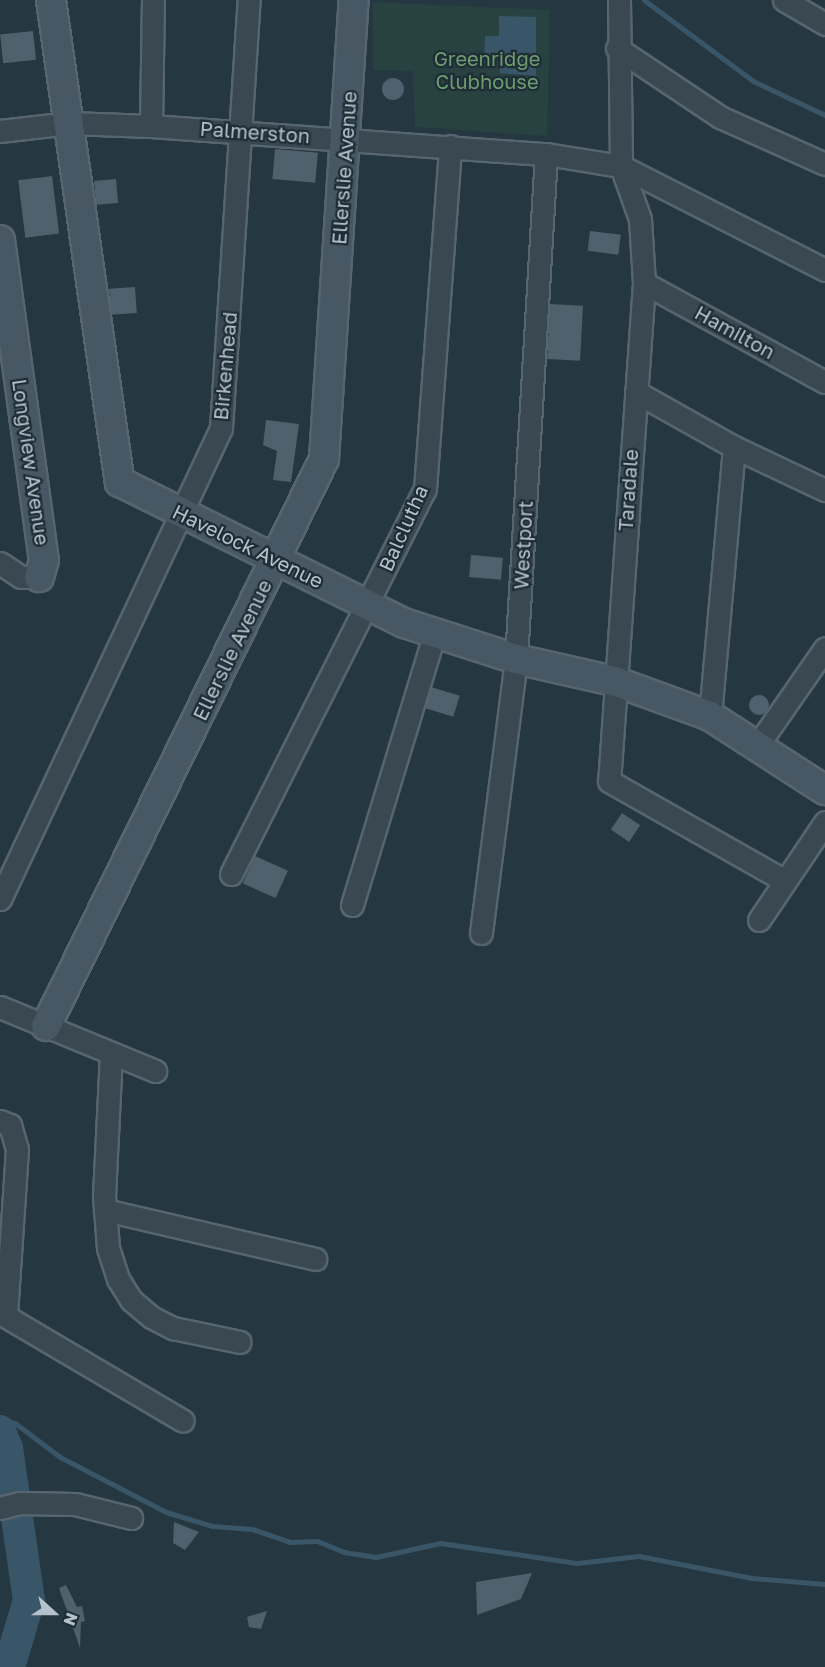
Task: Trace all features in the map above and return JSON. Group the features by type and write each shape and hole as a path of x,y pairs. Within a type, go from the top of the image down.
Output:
{"street":[{"name":"Havelock Avenue","path":"51,0 120,482 368,605 434,635 516,659 614,681 710,716 825,790"},
{"path":"151,126 153,0"},
{"name":"Birkenhead","path":"0,899 221,428 243,132 249,0"},
{"name":"Ellerslie Avenue","path":"46,1026 324,459 347,138 354,0"},
{"name":"Taradale","path":"619,0 617,48 621,166 640,219 644,283 614,681 609,781 785,881"},
{"path":"784,0 825,24"},
{"path":"617,48 720,117 825,164"},
{"name":"Palmerston","path":"0,131 69,123 151,126 347,138 546,154 621,166 825,270"},
{"name":"Balclutha","path":"231,874 425,489 450,146"},
{"name":"Westport","path":"481,933 516,659 546,154"},
{"name":"Longview Avenue","path":"0,240 44,560 39,577"},
{"name":"Hamilton","path":"644,283 825,382"},
{"path":"636,392 734,447 825,490"},
{"path":"710,716 734,447"},
{"path":"0,563 21,577 39,577"},
{"path":"352,905 434,635"},
{"path":"757,746 825,648"},
{"path":"759,920 825,822"},
{"path":"0,1008 155,1071"},
{"path":"111,1053 105,1210 108,1248 118,1279 131,1300 173,1328 240,1342"},
{"path":"0,1121 10,1125 17,1149 14,1209 3,1315 183,1421"},
{"path":"105,1210 315,1259"},
{"path":"10,1505 75,1504 131,1518"}],"green space":[{"name":"Greenridge Clubhouse","path":"373,2 550,10 547,136 415,127 413,71 373,70"}],"water":[{"path":"499,16 536,17 536,76 500,73 499,57 484,56 485,36 499,36"}],"building":[{"path":"33,31 36,60 3,63 0,34"},
{"path":"393,78 401,81 404,89 401,97 393,100 385,97 382,89 385,81"},
{"path":"275,149 318,153 315,183 272,179"},
{"path":"52,176 59,234 25,238 18,180"},
{"path":"116,179 118,203 96,205 94,181"},
{"path":"590,231 621,235 618,255 588,251"},
{"path":"135,287 137,313 111,315 109,289"},
{"path":"550,304 583,306 580,361 547,359"},
{"path":"266,420 299,424 291,482 273,480 277,451 263,445"},
{"path":"471,555 503,558 501,580 469,577"},
{"path":"431,687 460,696 453,717 425,708"},
{"path":"759,695 766,698 769,705 766,712 759,715 752,712 749,705 752,698"},
{"path":"622,813 640,825 629,842 611,830"},
{"path":"255,856 288,871 276,898 243,883"},
{"path":"174,1522 199,1532 185,1550 173,1543"},
{"path":"532,1573 521,1599 477,1615 476,1582"},
{"path":"66,1585 77,1607 82,1606 85,1621 81,1622 80,1648 59,1588"},
{"path":"267,1611 261,1629 249,1627 247,1617"}],"waterway":[{"path":"644,0 753,81 825,115"},
{"path":"0,1420 15,1423 60,1457 166,1512 212,1526 252,1529 290,1542 317,1541 344,1552 376,1557 440,1543 577,1563 639,1556 752,1578 825,1584"},
{"path":"0,1431 7,1448 29,1600 9,1667"}]}
